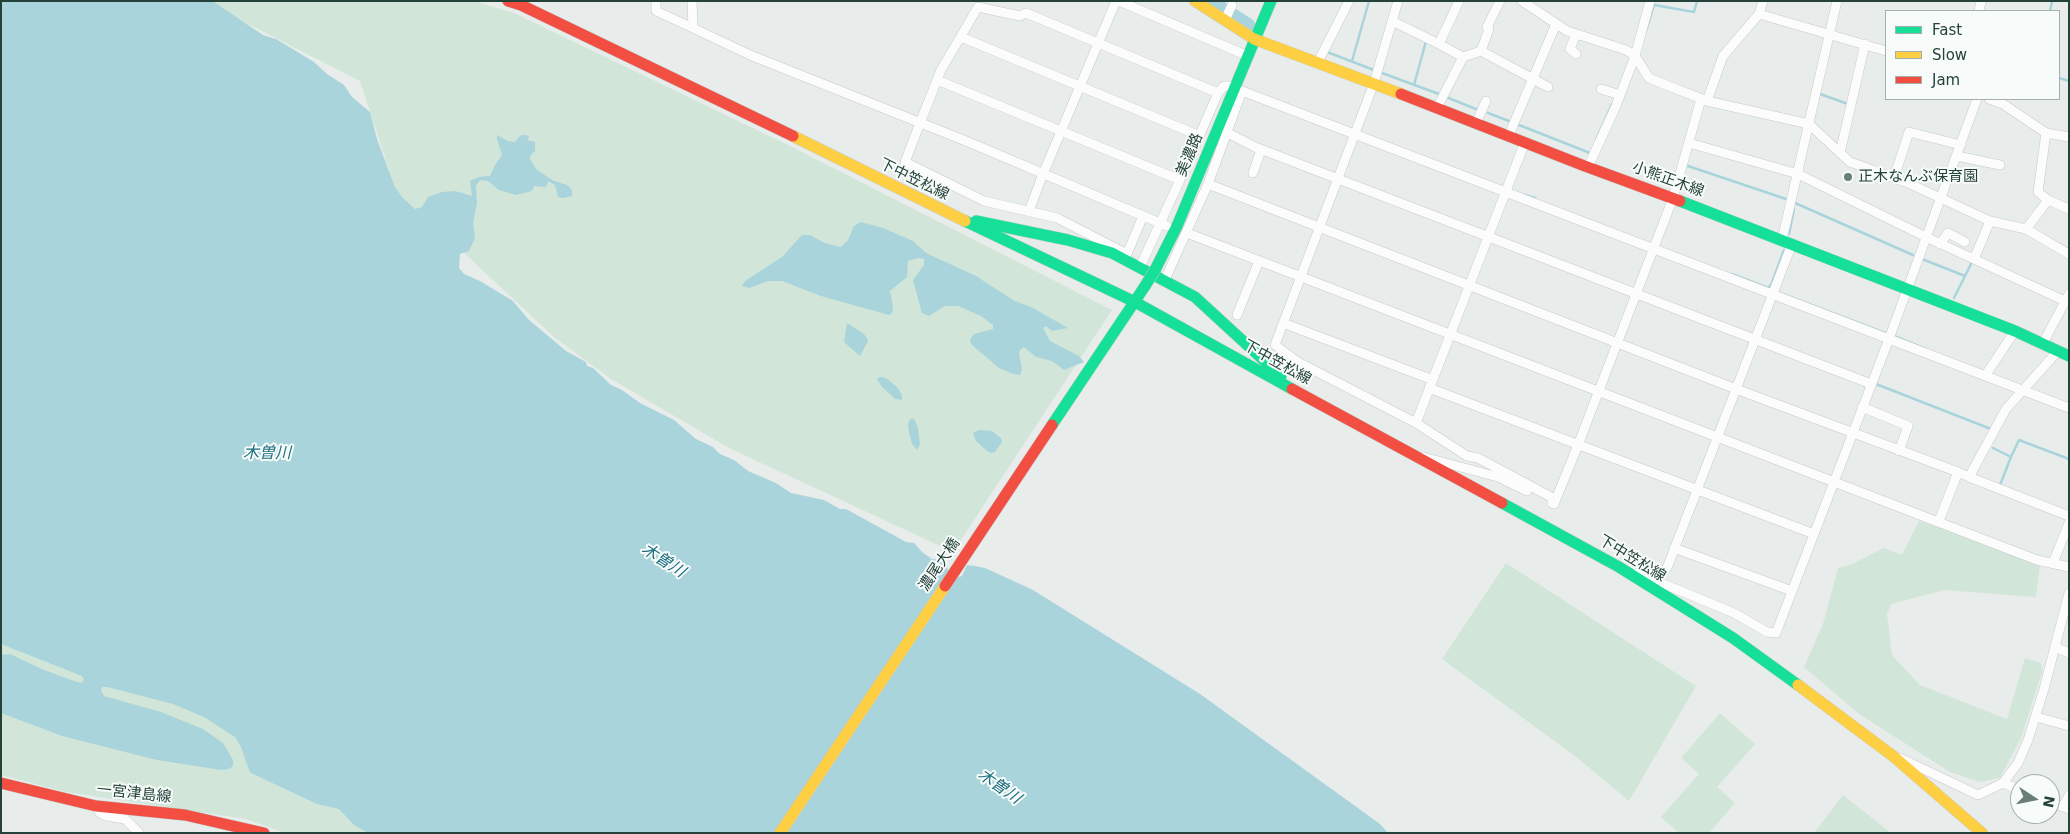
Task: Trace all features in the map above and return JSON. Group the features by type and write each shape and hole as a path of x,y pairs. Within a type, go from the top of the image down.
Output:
{"main road":[{"name":"下中笠松線","path":"508,1 521,5 779,128 954,216 1135,302 1619,567 1733,638 1838,714 1893,756 1982,833"},
{"name":"小熊正木線","path":"1195,1 1254,39 1374,83 1588,167 1907,288 2015,331 2069,356"},
{"name":"美濃路","path":"1126,315 1155,270 1177,226 1238,89 1254,39 1271,1"},
{"path":"954,216 1068,240 1112,253 1195,297 1275,372 1306,396"},
{"name":"濃尾大橋","path":"780,833 1126,315"},
{"name":"一宮津島線","path":"1,783 96,806 185,815 264,833"}],"street":[{"path":"656,1 656,12 750,55 1164,224"},
{"path":"692,1 693,28"},
{"path":"1029,211 1061,130 1117,1 1248,56"},
{"path":"1318,62 1349,1"},
{"path":"1398,1 1374,83 1275,345 1298,362 1416,423 1468,456 1478,458 1551,497 1554,504"},
{"path":"1439,44 1459,1"},
{"path":"1481,51 1489,30 1487,27 1500,1"},
{"path":"1588,167 1620,96 1650,1"},
{"path":"1554,504 1673,198 1704,100 1723,56 1759,14 1763,1"},
{"path":"1667,568 1756,339 1787,242 1798,174 1836,1"},
{"path":"1526,2 1556,24 1576,34 1626,50 1634,56 1649,78 1704,100 1809,124 1850,162 1941,197 1990,221 2026,229 2069,254"},
{"path":"1143,216 1127,254 1057,218 984,201 905,162 937,80 978,4 1020,16 1026,13 1218,93"},
{"path":"1224,20 1230,4"},
{"path":"1759,14 1885,51"},
{"path":"1392,21 1463,57"},
{"path":"1509,135 1556,24"},
{"path":"1576,34 1570,49 1576,54"},
{"path":"960,37 1200,136"},
{"path":"1840,153 1865,44"},
{"path":"1437,108 1463,57 1481,51"},
{"path":"1481,51 1504,69 1533,79 1548,88"},
{"path":"937,80 1180,180"},
{"path":"1140,268 1164,224 1180,180 1218,93 1224,86 1238,89 2069,408"},
{"path":"1164,282 1208,184 1226,132 1238,89"},
{"path":"1601,89 1620,96"},
{"path":"1619,567 1734,613 1767,632 1776,632 1889,339 1977,100"},
{"path":"1992,100 2003,104 2046,133 2069,137"},
{"path":"1476,123 1486,101"},
{"path":"1226,132 1261,150 1872,384"},
{"path":"1894,178 1909,132 1961,145"},
{"path":"2046,133 2038,192 2048,200 2069,209"},
{"path":"1416,423 1525,142"},
{"path":"1689,143 1798,174 2066,303 2042,345"},
{"path":"1253,173 1261,150"},
{"path":"1957,156 2000,166"},
{"path":"1208,184 1736,390 1958,472 2069,516"},
{"path":"2026,229 2048,200"},
{"path":"1974,259 1990,221"},
{"path":"1187,233 1450,336 2037,560 2069,567"},
{"path":"1940,244 1948,233 1965,242"},
{"path":"1237,315 1259,261"},
{"path":"1283,323 1578,445 1814,534"},
{"path":"1985,376 2015,331"},
{"path":"1969,477 2006,409 2057,352"},
{"path":"1862,407 1908,426 1899,451"},
{"path":"1411,454 1498,477 1554,504"},
{"path":"1939,521 1958,472"},
{"path":"2053,563 2069,523"},
{"path":"1674,548 1792,591"},
{"path":"1893,756 1943,777 1978,795 2003,783 2018,763 2036,716 2069,593"},
{"path":"2055,647 2069,653"},
{"path":"2036,716 2069,726"},
{"path":"2003,783 2010,786"},
{"path":"2066,808 2069,795"},
{"path":"96,806 100,813 106,816 125,819 139,833"}],"green space":[{"path":"203,1 473,1 514,13 788,145 1112,310 953,552 731,449 611,379 554,337 465,254 399,200 360,81"},
{"path":"1919,521 1965,536 2040,565 2036,597 1944,590 1891,604 1887,614 1892,655 1920,685 2007,719 2025,658 2041,663 2042,672 2021,738 2000,778 1979,782 1950,772 1859,714 1804,667 1823,624 1838,568 1852,564 1884,548 1902,555"},
{"path":"1506,563 1696,686 1629,801 1575,756 1442,659"},
{"path":"1,640 81,669 99,695 99,689 105,684 211,714 272,770 386,833 285,833 246,819 66,792 1,775"},
{"path":"1720,713 1755,744 1717,787 1735,803 1709,833 1679,833 1661,817 1699,774 1681,758"},
{"path":"1843,795 1891,833 1814,833"}],"water":[{"name":"木曽川","path":"1,1 214,2 263,35 276,39 314,62 327,74 344,85 352,97 370,112 377,139 395,187 402,197 415,209 422,207 428,197 442,192 455,191 472,196 470,181 479,177 490,176 502,155 497,135 508,141 515,142 521,135 527,135 529,137 527,140 535,142 535,151 530,156 530,159 536,169 552,180 567,185 572,190 572,196 558,197 555,185 548,181 546,187 534,186 532,191 516,195 499,190 488,181 480,180 476,186 477,203 473,223 475,238 469,251 460,254 459,268 464,274 480,281 513,301 528,319 566,351 586,362 587,366 593,368 611,385 622,390 640,403 674,420 696,439 713,447 720,454 734,460 748,471 776,483 791,493 824,500 840,509 846,509 906,542 914,543 932,559 944,560 947,563 948,571 958,577 962,576 967,565 975,566 985,568 1033,590 1200,694 1380,824 1388,833 368,833 354,825 339,809 317,804 251,773 235,737 204,717 173,704 107,687 102,687 101,690 104,696 161,712 203,729 223,743 233,760 233,766 229,769 221,770 157,760 62,736 1,713 1,655 10,654 44,670 77,682 81,683 84,680 82,676 1,644"},
{"path":"861,222 883,228 913,241 926,253 976,276 1013,300 1033,308 1068,328 1052,331 1046,326 1043,328 1050,341 1079,356 1084,362 1064,370 1052,361 1036,357 1024,347 1019,353 1022,369 1020,375 999,368 971,344 970,340 974,334 993,329 993,325 981,316 958,306 945,306 929,316 922,313 913,280 924,265 924,259 919,258 908,261 907,277 890,291 893,307 892,313 889,315 821,296 782,281 768,281 749,288 742,286 745,281 782,257 802,235 810,235 825,243 841,247 848,240 854,226"},
{"path":"847,323 864,334 868,341 860,356 844,342"},
{"path":"880,377 886,378 898,388 902,400 895,399 882,387 877,379"},
{"path":"910,419 914,419 918,428 920,444 917,450 912,444 909,433 908,424"},
{"path":"979,430 992,431 1001,438 1002,442 995,452 987,451 976,441 973,433"}],"waterway":[{"path":"1210,1 1248,25"},
{"path":"1352,61 1369,1"},
{"path":"1646,31 1654,5 1694,12 1697,1"},
{"path":"2050,10 2052,1"},
{"path":"1414,85 1426,41"},
{"path":"1327,52 1374,70"},
{"path":"1382,73 1439,94"},
{"path":"2060,78 2069,81"},
{"path":"1820,94 1848,104"},
{"path":"1446,97 1476,109"},
{"path":"1596,140 1612,104"},
{"path":"1488,113 1509,121"},
{"path":"1519,125 1590,153"},
{"path":"1688,166 1786,199"},
{"path":"1525,195 1535,198"},
{"path":"1795,203 1913,255"},
{"path":"1789,234 1794,209"},
{"path":"1732,274 1768,288 1771,285 1784,250"},
{"path":"1922,259 1965,276"},
{"path":"1954,298 1972,262"},
{"path":"1780,293 1885,333"},
{"path":"1894,336 1926,349"},
{"path":"1877,381 1876,384 1991,429"},
{"path":"1993,448 2011,457 2019,440 2069,459"},
{"path":"2000,485 2011,457"}],"traffic: fast":[{"path":"1155,270 1177,226 1271,1"},
{"path":"1680,201 2015,331 2069,356"},
{"path":"965,221 1135,302 1292,389"},
{"path":"976,221 1068,240 1112,253 1195,297 1281,376"},
{"path":"1145,286 1155,270"},
{"path":"1052,425 1145,286"},
{"path":"1502,503 1619,567 1733,638 1798,685"}],"traffic: slow":[{"path":"1195,1 1254,39 1401,94"},
{"path":"793,136 965,221"},
{"path":"780,833 945,586"},
{"path":"1798,685 1893,756 1982,833"}],"traffic: jam":[{"path":"508,1 521,5 793,136"},
{"path":"1401,94 1680,201"},
{"path":"1292,389 1502,503"},
{"path":"945,586 1052,425"},
{"path":"1,783 96,806 185,815 264,833"}],"place":[{"name":"正木なんぶ保育園","path":"1848,177"}]}
